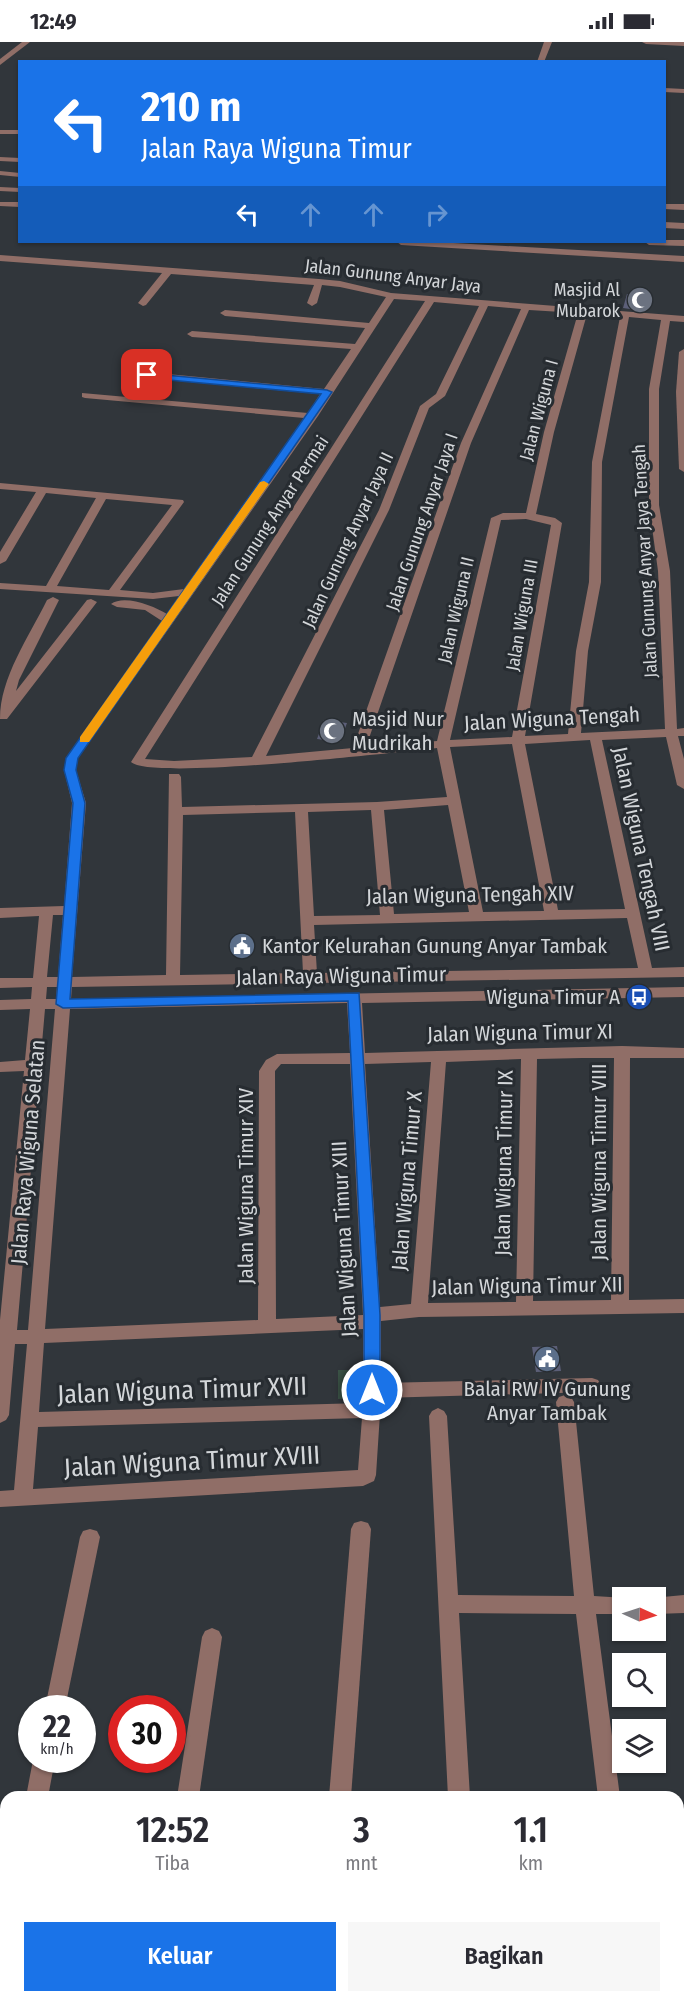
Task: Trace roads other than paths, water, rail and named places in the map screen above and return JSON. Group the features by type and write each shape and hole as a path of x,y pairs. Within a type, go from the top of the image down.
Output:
{"street":[{"path":"0,63 26,42"},
{"path":"541,60 548,42"},
{"path":"646,42 684,44"},
{"path":"666,90 684,91"},
{"path":"0,132 18,132"},
{"path":"0,159 18,160"},
{"path":"0,173 18,174"},
{"path":"0,189 18,190"},
{"path":"0,204 18,205"},
{"path":"666,206 684,207"},
{"path":"666,225 684,226"},
{"path":"666,242 684,243"},
{"path":"418,243 684,259"},
{"name":"Jalan Gunung Anyar Jaya","path":"0,258 319,282 340,284 391,296 684,319"},
{"path":"142,303 168,272"},
{"path":"312,303 319,282"},
{"name":"Jalan Raya Wiguna Selatan","path":"23,1498 79,803 70,770 72,758 186,592 313,416 391,296"},
{"name":"Jalan Gunung Anyar Permai","path":"136,761 431,299"},
{"name":"Jalan Gunung Anyar Jaya II","path":"257,761 384,510 425,406 440,396 485,303"},
{"name":"Jalan Gunung Anyar Jaya I","path":"357,752 466,443 526,307"},
{"name":"Jalan Wiguna I","path":"530,517 549,432 584,312"},
{"path":"225,314 371,326"},
{"path":"574,737 582,651 595,582 597,462 625,315"},
{"name":"Jalan Gunung Anyar Jaya Tengah","path":"666,318 654,389 654,506 664,571 684,785"},
{"path":"192,334 357,347"},
{"path":"684,352 684,469"},
{"path":"147,375 327,392"},
{"path":"85,395 313,416"},
{"path":"0,486 180,503 149,541 112,594"},
{"path":"0,561 43,489"},
{"path":"91,602 30,684 4,713 14,680 52,594 104,495"},
{"path":"149,541 163,501"},
{"name":"Jalan Wiguna III","path":"519,741 557,523 530,517"},
{"name":"Jalan Wiguna II","path":"443,744 496,518 530,517"},
{"path":"0,586 91,602 150,602 186,592"},
{"path":"0,595 112,594 150,602 167,619"},
{"name":"Jalan Wiguna Tengah","path":"136,761 174,765 257,761 443,744 678,732"},
{"name":"Jalan Wiguna Tengah VIII","path":"595,735 646,972"},
{"path":"519,741 551,913"},
{"path":"443,744 477,916"},
{"path":"173,977 176,811 174,777"},
{"path":"176,811 377,806 453,801"},
{"path":"377,806 387,917"},
{"path":"301,807 309,921 310,977"},
{"path":"0,914 69,910"},
{"name":"Jalan Raya Wiguna Selatan","path":"0,1415 3,1337 46,913"},
{"name":"Jalan Wiguna Tengah XIV","path":"309,921 387,917 632,913"},
{"name":"Jalan Raya Wiguna Timur","path":"0,983 65,983 173,977 684,972"},
{"path":"473,975 474,994"},
{"name":"Jalan Raya Wiguna Timur","path":"0,1005 354,996 684,992"},
{"name":"Jalan Wiguna Timur XIII","path":"354,996 372,1319 372,1410 368,1471 363,1478"},
{"name":"Jalan Wiguna Timur VIII","path":"620,1308 622,1052"},
{"name":"Jalan Wiguna Timur XI","path":"356,1060 440,1055 684,1053"},
{"name":"Jalan Wiguna Timur IX","path":"524,1309 529,1054"},
{"name":"Jalan Wiguna Timur X","path":"419,1310 440,1055"},
{"name":"Jalan Wiguna Timur XIV","path":"267,1325 267,1071 270,1064 277,1059 356,1060"},
{"path":"0,1067 31,1065"},
{"name":"Jalan Wiguna Timur XII","path":"3,1337 372,1319 419,1310 684,1306"},
{"path":"372,1390 592,1385"},
{"path":"565,1402 585,1606 608,1791"},
{"name":"Jalan Wiguna Timur XVII","path":"29,1420 372,1410"},
{"path":"438,1416 459,1791"},
{"name":"Jalan Wiguna Timur XVIII","path":"23,1498 363,1478"},
{"path":"0,1499 23,1498"},
{"path":"340,1791 361,1529"},
{"path":"58,1695 90,1537"},
{"path":"448,1604 612,1605"},
{"path":"666,1605 684,1604"},
{"path":"189,1791 212,1637"},
{"path":"38,1791 42,1773"}],"place":[{"name":"Masjid Al Mubarok","path":"640,300"},
{"name":"Masjid Nur Mudrikah","path":"332,731"},
{"name":"Kantor Kelurahan Gunung Anyar Tambak","path":"242,946"},
{"name":"Wiguna Timur A","path":"639,997"},
{"name":"Balai RW IV Gunung Anyar Tambak","path":"547,1359"}]}
